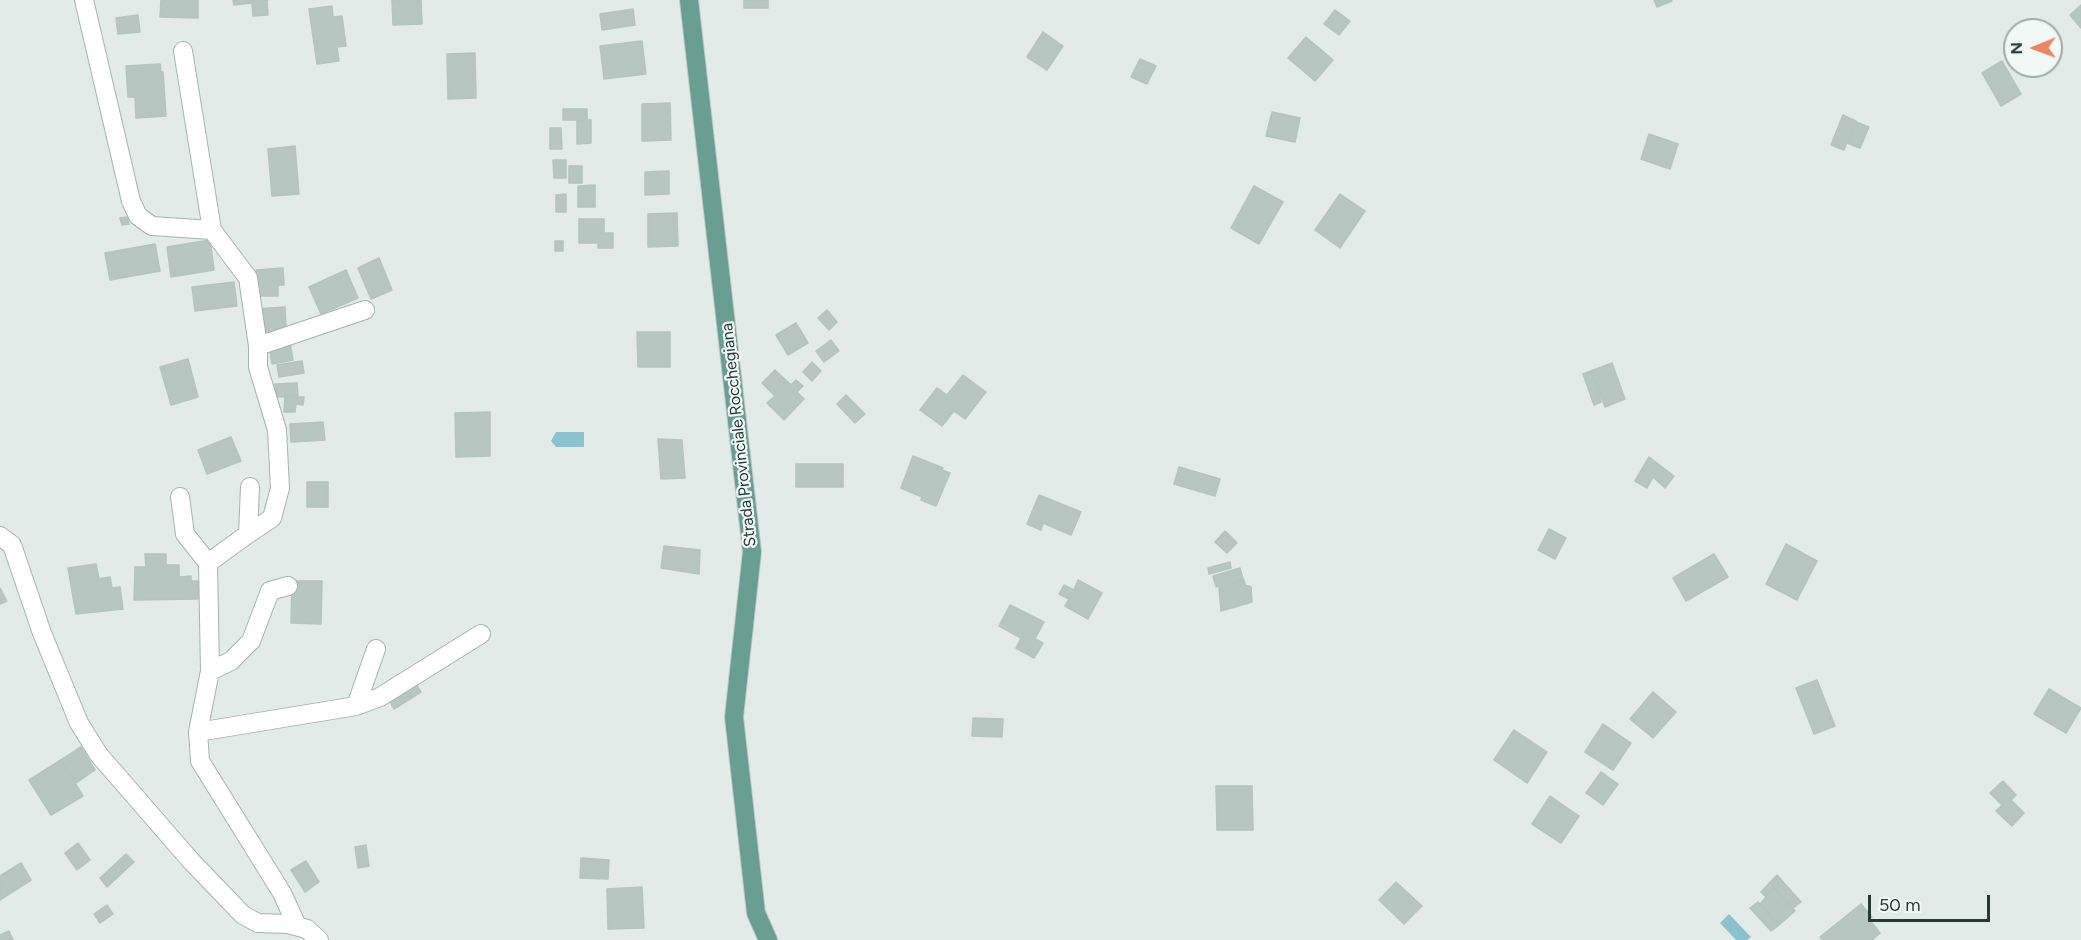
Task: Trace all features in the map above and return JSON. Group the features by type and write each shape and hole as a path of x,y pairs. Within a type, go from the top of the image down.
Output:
{"main road":[{"name":"Strada Provinciale Rocchegiana","path":"688,0 752,552 734,717 756,913 768,940"}],"street":[{"path":"84,0 131,201 138,216 152,226 212,230"},
{"path":"183,51 212,230 248,278 258,346 258,367 277,430 280,488 272,518 208,563"},
{"path":"258,346 365,310"},
{"path":"248,534 250,487"},
{"path":"180,496 185,534 208,563 210,671 198,732 200,761 282,893 297,926"},
{"path":"0,536 12,544 42,633 62,683 79,723 99,755 192,862 243,915 258,923 297,926 307,930 319,940"},
{"path":"210,671 231,661 251,641 270,591 288,586"},
{"path":"198,732 356,706 380,697 481,634"},
{"path":"356,706 376,649"}],"water":[{"path":"556,432 584,432 584,447 556,447 551,441"},
{"path":"1729,914 1751,937 1747,940 1736,940 1720,923"}],"building":[{"path":"161,0 198,0 198,18 160,17"},
{"path":"233,0 268,0 268,15 253,16 252,3 234,5"},
{"path":"392,0 421,0 422,24 393,25"},
{"path":"744,0 768,0 768,8 744,8"},
{"path":"1654,0 1671,0 1672,1 1657,7"},
{"path":"2081,5 2081,28 2070,15"},
{"path":"332,6 333,17 342,16 346,46 337,47 339,61 317,64 309,9"},
{"path":"633,9 635,25 602,30 600,14"},
{"path":"1335,10 1350,21 1339,35 1324,24"},
{"path":"138,15 140,32 118,34 116,18"},
{"path":"1043,32 1063,46 1047,70 1027,57"},
{"path":"1306,37 1333,60 1315,81 1288,58"},
{"path":"642,41 646,74 604,79 600,46"},
{"path":"475,53 476,98 448,99 447,54"},
{"path":"1140,59 1156,66 1147,84 1131,77"},
{"path":"2002,61 2003,78 2012,78 2021,94 2001,106 1982,73"},
{"path":"160,64 161,72 163,72 166,116 136,118 135,97 128,97 126,66"},
{"path":"670,103 671,140 642,141 642,104"},
{"path":"563,109 587,109 587,120 563,120"},
{"path":"1272,112 1300,118 1295,142 1266,136"},
{"path":"1843,115 1856,121 1844,150 1831,145"},
{"path":"577,120 591,120 591,143 577,144"},
{"path":"1856,122 1869,127 1860,148 1847,143"},
{"path":"550,128 561,128 562,149 550,149"},
{"path":"1649,134 1678,144 1670,169 1641,159"},
{"path":"295,146 299,194 272,196 268,149"},
{"path":"553,160 566,160 566,178 554,178"},
{"path":"569,166 582,166 582,183 569,183"},
{"path":"669,171 669,194 645,195 645,172"},
{"path":"595,185 595,207 578,207 578,186"},
{"path":"1254,186 1283,202 1259,244 1231,228"},
{"path":"566,194 566,212 556,212 556,195"},
{"path":"1340,194 1365,211 1340,248 1315,230"},
{"path":"677,213 678,246 648,247 648,214"},
{"path":"127,217 129,224 122,225 120,218"},
{"path":"579,219 604,219 604,233 613,233 613,248 598,248 598,243 579,243"},
{"path":"210,240 214,270 171,277 167,247"},
{"path":"555,241 563,241 563,251 555,251"},
{"path":"155,244 160,271 110,280 105,253"},
{"path":"379,258 392,290 371,299 358,268"},
{"path":"283,268 284,285 278,285 278,296 254,296 257,285 256,270"},
{"path":"346,270 358,298 321,314 309,287"},
{"path":"234,282 237,306 195,311 192,287"},
{"path":"285,307 286,330 257,332 255,309"},
{"path":"827,310 837,322 829,330 818,318"},
{"path":"796,323 808,343 788,355 776,335"},
{"path":"637,332 670,332 670,367 638,367"},
{"path":"831,340 839,351 824,362 816,351"},
{"path":"290,343 293,360 272,364 269,346"},
{"path":"188,359 198,397 171,405 160,367"},
{"path":"302,361 304,373 279,377 277,365"},
{"path":"812,362 821,371 812,381 803,372"},
{"path":"1612,363 1625,399 1605,407 1591,371"},
{"path":"775,370 791,385 796,380 803,386 797,392 804,399 784,420 767,403 775,396 762,383"},
{"path":"1591,371 1601,402 1594,405 1583,374"},
{"path":"963,375 986,392 965,419 954,411 942,426 920,410 937,388 947,395"},
{"path":"297,383 298,396 276,397 275,384"},
{"path":"846,395 865,414 855,423 837,404"},
{"path":"285,397 304,397 303,405 296,404 295,412 284,412"},
{"path":"490,412 490,456 456,457 455,413"},
{"path":"323,422 325,440 291,442 290,424"},
{"path":"231,437 241,461 207,474 198,450"},
{"path":"658,439 682,440 685,478 661,479"},
{"path":"913,456 950,473 936,506 901,488"},
{"path":"1649,457 1674,476 1665,488 1653,477 1647,488 1635,481"},
{"path":"796,464 843,464 843,487 796,487"},
{"path":"1179,467 1220,479 1215,496 1174,484"},
{"path":"307,482 328,482 328,507 307,507"},
{"path":"1039,495 1081,512 1071,535 1043,523 1041,530 1027,524"},
{"path":"1549,529 1566,538 1555,559 1538,550"},
{"path":"1225,531 1237,543 1227,553 1215,542"},
{"path":"1786,544 1817,561 1797,600 1766,584"},
{"path":"664,546 700,550 699,574 661,568"},
{"path":"145,554 166,554 166,565 179,565 179,577 191,576 191,581 198,581 198,599 134,600 135,567 146,567"},
{"path":"1714,554 1728,577 1686,601 1673,578"},
{"path":"1230,562 1231,568 1209,574 1208,568"},
{"path":"96,564 99,579 110,577 112,588 120,587 123,609 76,614 68,568"},
{"path":"1240,568 1243,579 1216,587 1213,576"},
{"path":"1078,580 1102,593 1088,619 1065,606 1069,599 1059,594 1064,585 1074,590"},
{"path":"1244,580 1245,585 1251,587 1252,602 1221,611 1219,588"},
{"path":"292,581 322,581 321,624 291,623"},
{"path":"0,588 7,601 0,604"},
{"path":"1010,605 1044,622 1035,639 1043,643 1034,658 1016,648 1021,638 999,626"},
{"path":"411,677 421,692 394,709 385,693"},
{"path":"1817,680 1835,726 1814,734 1796,688"},
{"path":"2049,689 2081,708 2066,733 2034,714"},
{"path":"1653,692 1676,712 1653,738 1630,719"},
{"path":"973,718 1003,719 1002,737 972,736"},
{"path":"1603,724 1631,743 1613,770 1585,752"},
{"path":"1514,730 1547,752 1527,783 1494,760"},
{"path":"81,747 95,770 76,783 61,760"},
{"path":"61,760 83,796 51,815 29,780"},
{"path":"1601,772 1618,784 1603,805 1586,793"},
{"path":"2003,781 2016,795 2011,800 2024,813 2012,826 1996,811 2002,805 1990,793"},
{"path":"1216,786 1252,786 1253,830 1217,830"},
{"path":"1550,796 1579,816 1561,843 1532,824"},
{"path":"78,843 90,860 77,870 65,853"},
{"path":"366,845 369,866 358,868 355,847"},
{"path":"126,854 134,862 107,887 100,878"},
{"path":"581,858 609,860 608,879 580,878"},
{"path":"306,861 319,882 305,892 291,870"},
{"path":"21,863 31,880 0,900 0,876"},
{"path":"1777,875 1801,902 1793,908 1774,887 1765,896 1761,892"},
{"path":"1396,882 1422,906 1404,924 1379,900"},
{"path":"642,887 644,928 608,929 607,889"},
{"path":"1774,888 1795,911 1779,925 1760,904"},
{"path":"1758,902 1778,926 1771,931 1750,908"},
{"path":"1861,904 1872,917 1869,919 1880,933 1872,940 1823,940 1820,937"},
{"path":"107,905 113,914 100,923 94,914"},
{"path":"9,931 13,940 0,940 0,935"}]}
